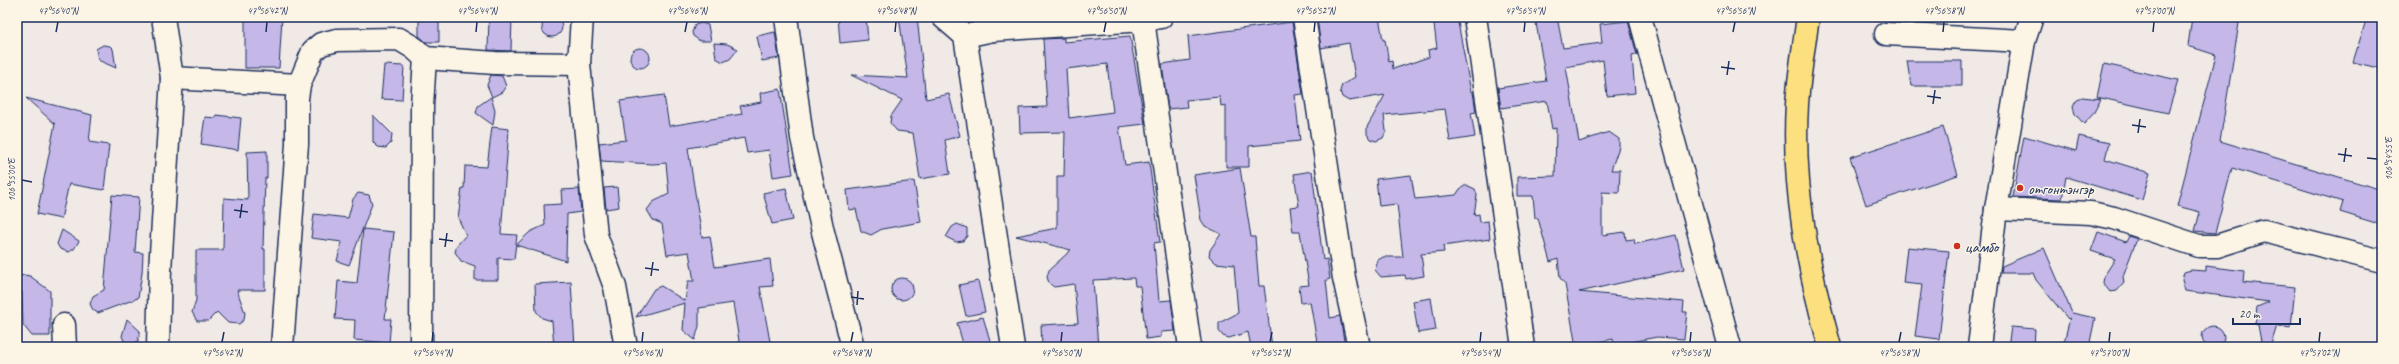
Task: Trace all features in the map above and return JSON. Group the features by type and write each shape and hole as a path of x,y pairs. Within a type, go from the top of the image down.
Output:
{"main road":[{"path":"1808,17 1797,105 1798,182 1807,254 1830,347"}],"street":[{"path":"158,347 160,270 172,78 163,17"},
{"path":"582,17 579,64 596,235 615,287 626,347"},
{"path":"786,17 802,138 823,232 854,347"},
{"path":"943,17 965,36 1013,347"},
{"path":"1304,17 1344,278 1359,347"},
{"path":"1475,17 1524,347"},
{"path":"1640,17 1730,347"},
{"path":"1979,347 1996,209 2024,41 2032,17"},
{"path":"965,36 994,23 1152,19 1190,347"},
{"path":"1886,34 2024,41"},
{"path":"282,347 297,144 299,85 313,51 320,44 332,41 399,39 414,48 424,58 495,63 579,64"},
{"path":"420,347 422,106 424,58"},
{"path":"172,78 299,85"},
{"path":"1996,209 2091,213 2114,218 2199,246 2217,246 2264,231 2382,261"},
{"path":"64,325 66,347"}],"building":[{"path":"245,17 282,17 279,68 245,68"},
{"path":"489,17 512,17 511,51 488,50"},
{"path":"552,17 559,20 562,27 559,34 552,37 545,34 542,27 545,20"},
{"path":"838,17 866,17 868,40 840,43"},
{"path":"899,17 917,17 926,99 949,94 960,136 945,140 950,174 920,179 913,133 897,131 890,123 891,116 902,100 851,75 908,78"},
{"path":"1379,17 1383,40 1385,40 1389,62 1392,61 1393,69 1429,57 1428,50 1437,48 1433,17 1457,17 1476,112 1471,113 1475,137 1450,141 1445,109 1384,115 1386,131 1383,138 1376,141 1370,139 1367,134 1367,127 1385,95 1349,101 1342,97 1340,91 1342,85 1355,77 1349,43 1321,48 1317,18"},
{"path":"1535,17 1557,17 1563,48 1602,43 1600,24 1628,21 1637,55 1632,56 1635,93 1607,96 1603,60 1566,67 1579,142 1609,132 1619,139 1619,147 1611,170 1620,170 1619,193 1602,192 1602,235 1625,232 1626,240 1634,239 1635,244 1676,235 1684,269 1579,292 1684,302 1683,312 1687,312 1684,339 1657,337 1614,345 1613,339 1576,347 1565,284 1560,278 1558,259 1550,262 1538,218 1535,218 1533,196 1517,196 1517,177 1555,176 1556,128 1552,129 1547,101 1501,108 1498,88 1546,81"},
{"path":"2192,17 2240,17 2220,141 2382,190 2382,225 2340,212 2343,202 2232,168 2215,233 2195,231 2200,212 2177,206 2216,55 2188,46"},
{"path":"2367,17 2382,21 2382,69 2353,62"},
{"path":"439,19 439,42 426,42 419,36 419,20"},
{"path":"1292,22 1303,94 1295,95 1300,141 1249,146 1249,167 1226,167 1226,105 1221,106 1220,97 1186,100 1187,107 1168,109 1162,64 1190,60 1188,36"},
{"path":"701,23 708,25 711,41 700,41 693,36 692,32 695,25"},
{"path":"775,32 779,58 762,61 757,36"},
{"path":"1130,36 1145,124 1119,127 1125,165 1149,162 1160,242 1154,243 1159,301 1171,300 1175,331 1161,332 1161,337 1146,339 1140,286 1135,286 1134,278 1093,280 1098,347 1042,347 1041,325 1078,323 1074,284 1054,287 1049,283 1047,277 1049,270 1071,250 1016,236 1057,228 1057,176 1064,176 1065,132 1020,133 1019,108 1047,107 1043,39 1064,38 1064,42","holes":["1107,64 1113,112 1069,118 1066,69"]},
{"path":"714,43 727,44 738,49 730,59 723,62 716,58"},
{"path":"103,45 110,46 113,49 116,68 98,60 96,49"},
{"path":"640,48 647,51 650,58 647,65 640,68 633,65 630,58 633,51"},
{"path":"1907,61 1962,61 1962,86 1911,86"},
{"path":"2104,64 2178,80 2168,113 2097,97"},
{"path":"384,65 404,66 402,100 381,99"},
{"path":"491,75 502,76 506,86 502,92 492,97 487,85"},
{"path":"780,89 793,174 773,177 769,150 747,153 744,138 688,148 702,237 710,236 715,267 770,259 773,286 760,287 771,347 740,347 733,303 699,308 699,326 695,340 683,330 685,303 636,317 654,289 661,286 685,301 688,281 694,281 689,252 667,255 662,224 653,220 647,210 653,202 669,194 666,163 653,164 601,161 599,143 626,140 620,101 664,95 669,126 742,114 740,106 761,102 760,93"},
{"path":"491,97 495,111 493,125 476,113 478,106"},
{"path":"2082,97 2101,99 2093,114 2084,124 2075,114 2073,107 2076,101"},
{"path":"26,98 92,115 89,142 109,145 104,190 69,184 61,219 37,214 55,124"},
{"path":"216,115 241,118 238,150 201,144 205,117 216,118"},
{"path":"373,115 392,134 391,143 386,148 378,147 373,142"},
{"path":"492,127 509,129 501,234 517,235 514,259 498,258 498,280 475,280 475,266 461,261 455,252 457,245 466,235 458,218 462,188 464,188 465,166 487,167"},
{"path":"1943,127 1958,175 1866,205 1850,157"},
{"path":"2024,136 2076,151 2079,136 2109,143 2105,159 2150,173 2142,200 2066,177 2062,199 2013,197"},
{"path":"267,151 263,249 265,249 265,290 237,290 245,313 244,320 239,324 228,323 217,312 208,321 197,321 192,312 196,300 196,250 223,250 224,198 248,200 247,152"},
{"path":"1240,168 1251,237 1255,237 1259,286 1264,286 1272,347 1251,347 1248,332 1229,338 1223,336 1219,331 1219,323 1238,313 1234,265 1216,263 1209,256 1210,250 1221,234 1205,226 1201,220 1194,175"},
{"path":"1312,171 1323,260 1327,259 1330,279 1326,280 1330,318 1340,316 1345,347 1318,347 1310,302 1301,303 1299,286 1309,285 1300,232 1293,232 1290,207 1299,206 1294,174"},
{"path":"1411,175 1415,199 1456,195 1460,189 1466,185 1475,189 1477,195 1474,215 1479,214 1480,222 1488,221 1490,239 1443,246 1444,252 1421,254 1424,276 1406,279 1405,275 1381,277 1375,270 1378,260 1383,257 1403,257 1397,204 1379,206 1376,179"},
{"path":"914,181 921,222 882,229 871,235 861,231 856,209 849,210 847,190"},
{"path":"617,187 619,207 606,209 604,188"},
{"path":"786,188 793,220 772,224 763,193"},
{"path":"579,189 581,212 567,214 566,261 516,245 530,232 545,225 544,205 562,204 561,190"},
{"path":"358,193 369,195 372,204 349,265 337,261 342,242 311,238 314,214 348,218 353,199"},
{"path":"112,195 139,197 135,252 143,253 142,273 138,298 98,313 93,310 90,304 93,296 104,290"},
{"path":"957,224 967,228 967,236 963,241 956,242 946,237 952,227"},
{"path":"363,229 394,232 385,319 391,319 389,343 354,340 355,320 335,319 338,281 357,283"},
{"path":"62,230 79,241 74,249 69,252 60,249 57,244"},
{"path":"2098,232 2126,242 2129,236 2137,239 2123,276 2124,283 2117,291 2110,292 2103,283 2104,276 2115,259 2091,251"},
{"path":"1907,247 1949,251 1939,339 1915,336 1922,285 1903,283"},
{"path":"2044,248 2072,313 2095,318 2089,347 2064,342 2070,318 2068,319 2036,280 2033,273 2001,273 2002,266"},
{"path":"2206,266 2244,271 2243,282 2295,287 2291,328 2277,326 2270,347 2262,347 2258,325 2255,324 2257,307 2269,302 2185,291 2182,280 2184,272 2191,270 2206,271"},
{"path":"24,275 30,276 50,291 50,336 32,336 23,325 22,292 17,287 17,277"},
{"path":"902,278 910,281 913,289 910,297 902,300 894,297 891,289 894,281"},
{"path":"978,281 985,312 966,316 959,285"},
{"path":"571,282 575,347 554,347 552,321 542,318 536,311 535,284"},
{"path":"1431,298 1436,330 1418,333 1413,301"},
{"path":"983,317 992,347 964,347 957,323"},
{"path":"127,319 140,331 138,341 134,343 124,341 122,336"},
{"path":"2213,326 2221,329 2224,337 2221,345 2213,348 2205,345 2202,337 2205,329"},
{"path":"2011,327 2035,329 2034,347 2008,347"}],"place":[{"name":"отгонтэнгэр","path":"2020,188"},
{"name":"цамбо","path":"1957,246"}]}
